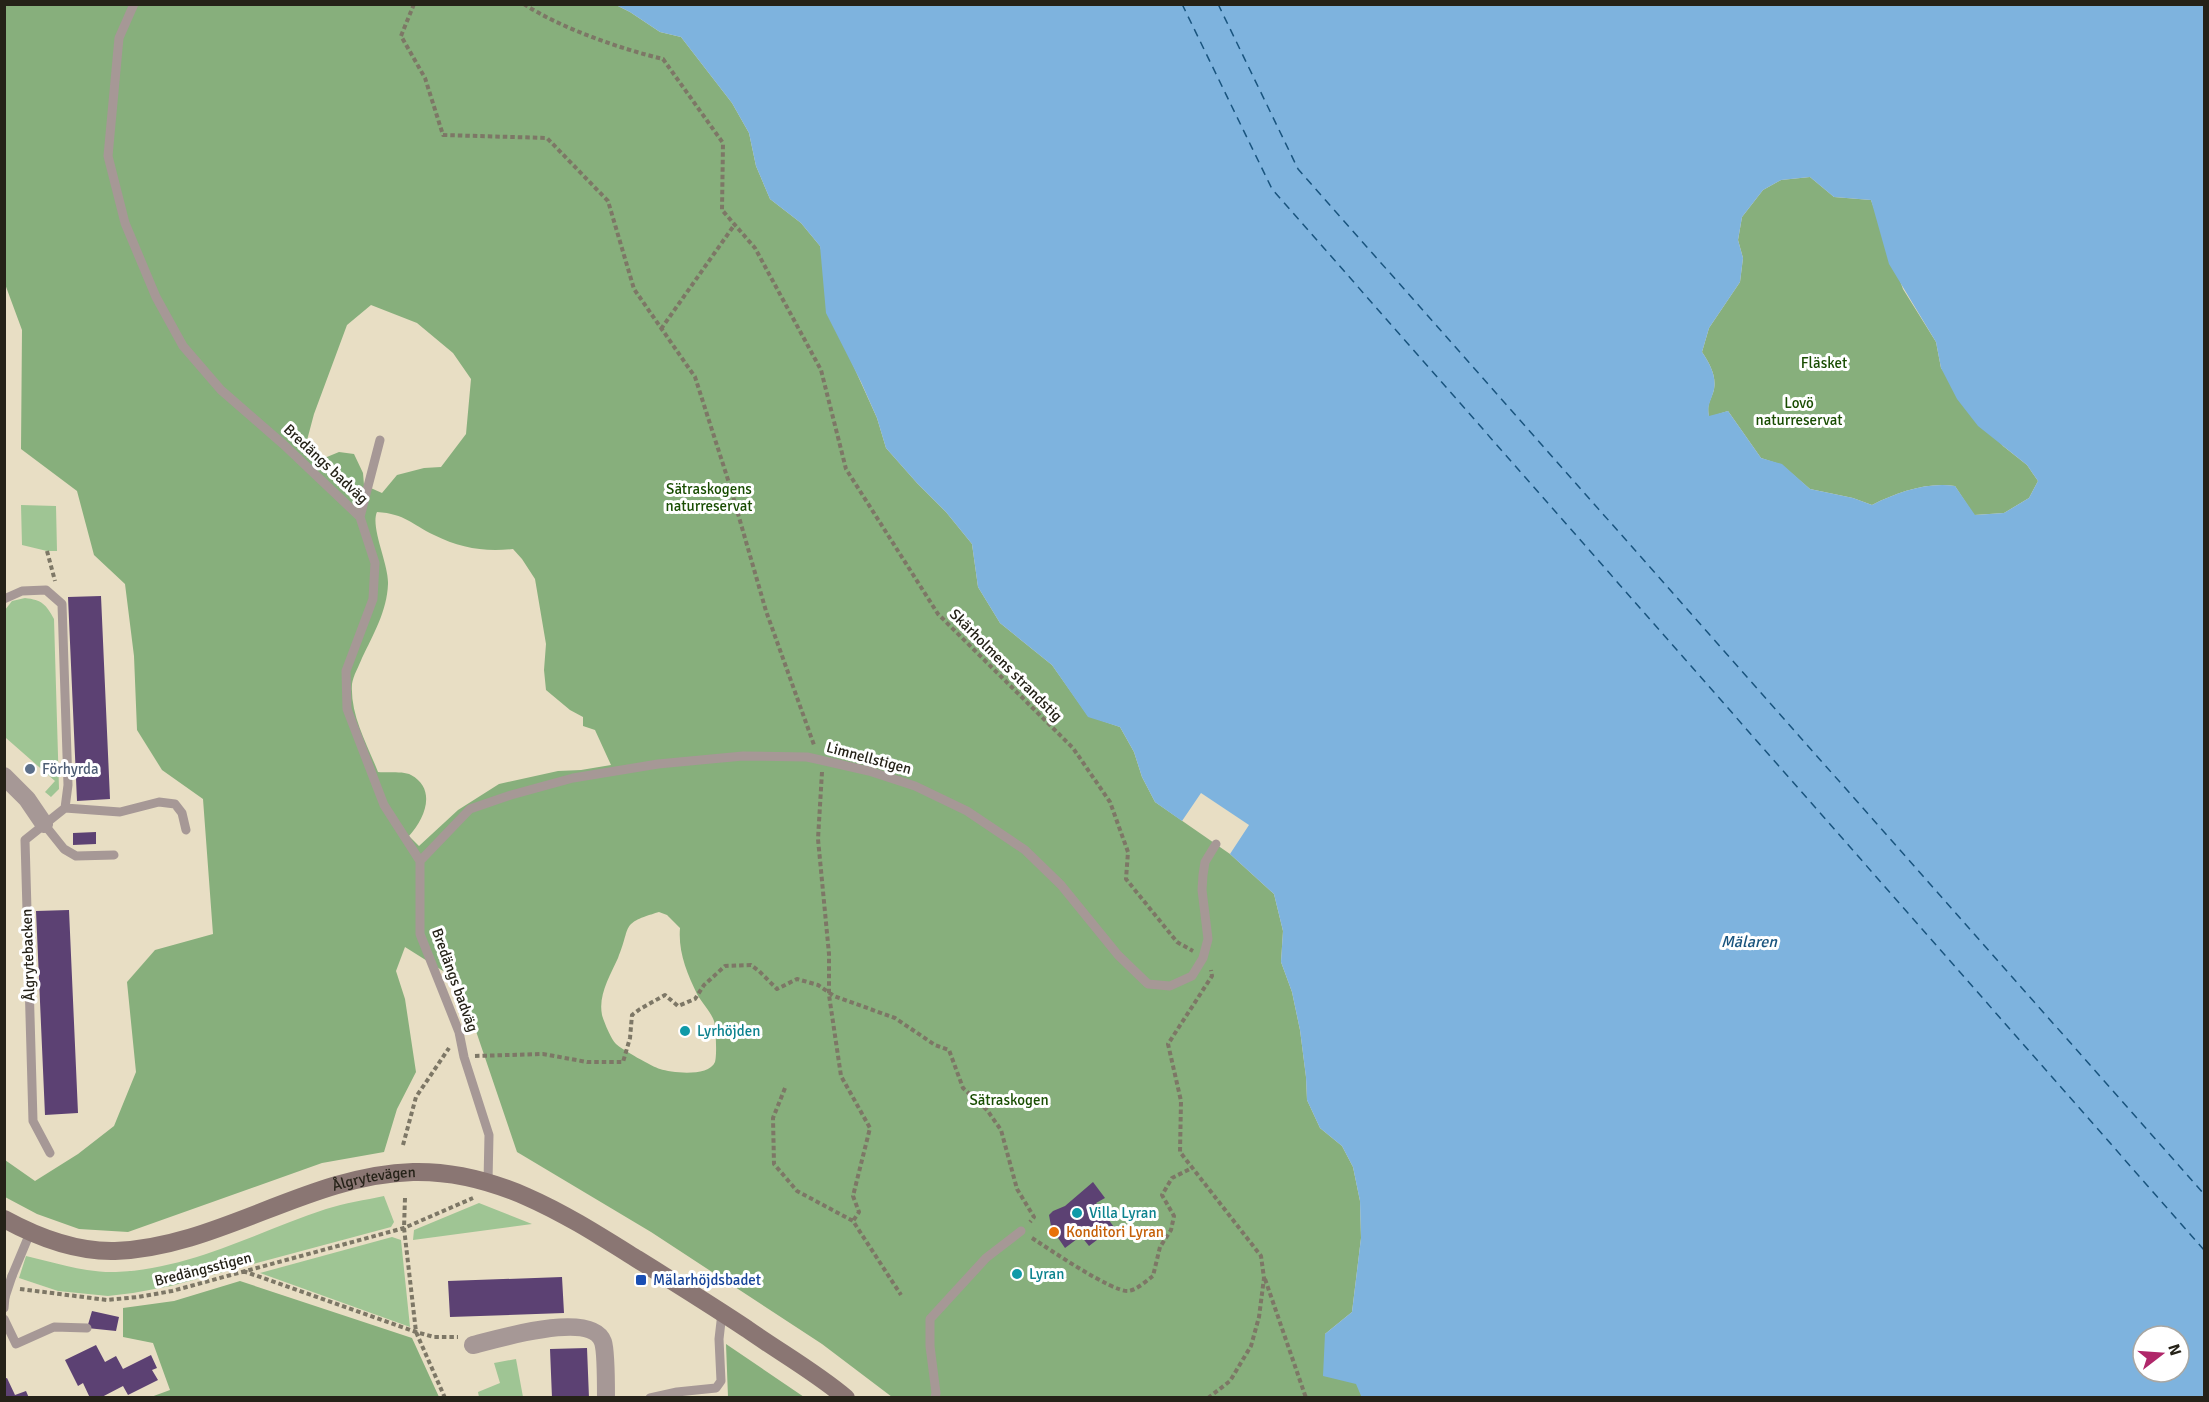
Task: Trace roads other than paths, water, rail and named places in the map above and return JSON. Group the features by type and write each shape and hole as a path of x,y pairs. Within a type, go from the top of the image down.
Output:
{"street":[{"path":"4,776 27,799 44,824"},
{"name":"Ålgrytevägen","path":"4,1219 30,1233 81,1247 113,1251 147,1248 192,1237 302,1195 380,1174 444,1173 488,1181 531,1197 574,1219 722,1313 846,1398"},
{"path":"473,1345 529,1330 585,1328 595,1331 603,1342 606,1398"}],"lane":[{"name":"Bredängs badväg","path":"134,4 119,38 108,156 125,223 156,297 183,346 221,390 283,444 360,517 375,563 373,599 346,671 347,709 384,805 420,861 420,934 459,1032 464,1056 489,1135 488,1181"},
{"path":"360,517 380,440"},
{"path":"4,599 22,591 46,590 62,604 69,785 65,808"},
{"name":"Limnellstigen","path":"420,861 470,809 573,778 658,764 743,756 807,758 869,771 915,786 967,812 1025,850 1061,885 1118,955 1149,984 1170,986 1192,976 1203,958 1208,939 1202,890 1203,875 1206,862 1216,844"},
{"path":"114,855 75,856 64,849 44,824 65,808 120,812 159,802 175,804 182,813 186,830"},
{"name":"Ålgrytebacken","path":"44,824 25,840 33,1121 50,1153"},
{"path":"935,1398 930,1319 986,1258 1021,1230"},
{"path":"4,1308 12,1276 30,1233"},
{"path":"650,1398 677,1392 716,1388 721,1381 719,1340 722,1313"},
{"path":"4,1319 16,1344 54,1327 87,1328"}],"water":[{"name":"Mälaren","path":"616,5 2204,5 2204,1397 1362,1398 1356,1384 1323,1376 1325,1334 1352,1312 1361,1238 1360,1201 1353,1167 1342,1146 1320,1128 1307,1100 1300,1030 1292,992 1281,962 1283,931 1274,894 1230,854 1249,825 1201,793 1182,821 1155,802 1142,777 1134,752 1120,727 1088,717 1052,665 1000,623 978,587 972,544 946,512 886,448 877,418 861,382 826,313 820,246 801,223 770,199 756,166 749,133 732,103 681,37 660,32","holes":["1810,177 1834,197 1871,200 1889,264 1936,342 1941,368 1957,399 1978,426 2027,465 2038,481 2029,498 2004,513 1975,515 1955,486 1923,487 1902,492 1872,505 1853,498 1810,489 1782,464 1761,458 1728,411 1709,416 1715,382 1702,352 1709,328 1740,282 1743,258 1738,240 1742,217 1763,190 1781,180"]}],"place":[{"name":"Förhyrda","path":"30,769"},
{"name":"Lyrhöjden","path":"685,1031"},
{"name":"Villa Lyran","path":"1077,1213"},
{"name":"Konditori Lyran","path":"1054,1232"},
{"name":"Lyran","path":"1017,1274"},
{"name":"Mälarhöjdsbadet","path":"641,1280"}],"park label":[{"name":"Fläsket","path":"1824,363"},
{"name":"Lovö naturreservat","path":"1799,412"},
{"name":"Sätraskogens naturreservat","path":"709,498"},
{"name":"Sätraskogen","path":"1009,1100"}]}
